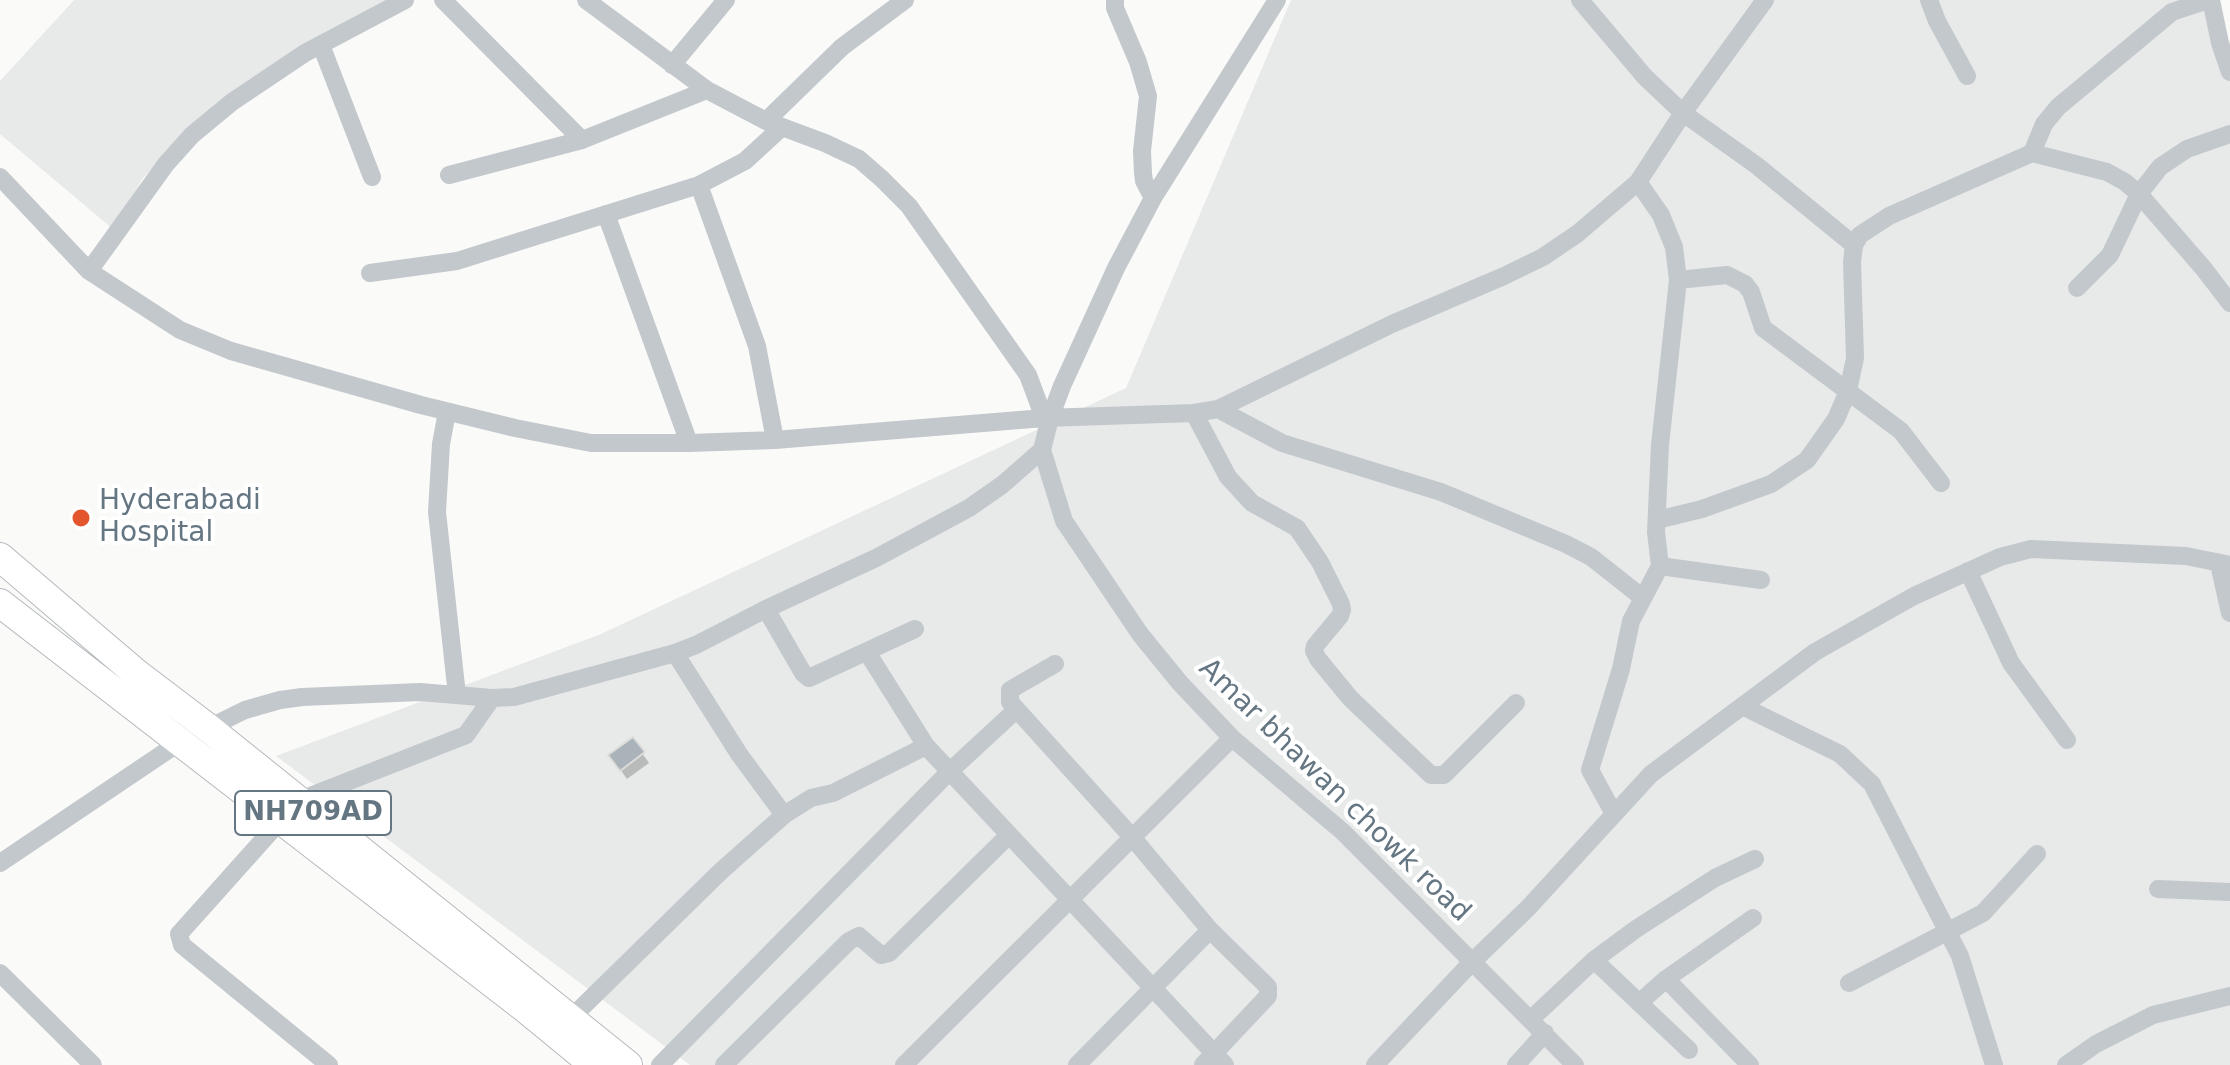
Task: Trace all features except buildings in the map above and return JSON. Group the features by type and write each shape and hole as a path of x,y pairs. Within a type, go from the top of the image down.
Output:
{"highway":[{"name":"NH709AD","path":"0,557 136,673 207,727 290,811 580,1046 628,1065"},
{"name":"NH709AD","path":"0,603 180,742 290,811"}],"street":[{"path":"89,271 166,164 192,135 232,102 305,53 405,0"},
{"path":"443,0 582,140"},
{"path":"586,0 707,90 774,124 859,159 909,206 1032,382 1047,418"},
{"path":"672,65 726,0"},
{"path":"370,273 457,261 699,185 745,161 842,47 905,0"},
{"path":"1115,0 1115,8 1145,81 1148,96 1142,151 1143,173 1153,198"},
{"path":"0,863 180,742 245,710 280,700 420,692 492,698 534,692 675,653 876,558 969,508 1002,485 1042,450 1047,418 1116,268 1153,198 1277,0"},
{"path":"1580,0 1645,77 1683,113 1756,165 1854,245"},
{"path":"0,177 89,271 156,316 208,343 447,412 591,443 775,440 1047,418 1194,413 1218,409 1392,324 1543,257 1577,234 1638,182 1683,113 1765,0"},
{"path":"1929,0 1967,76"},
{"path":"2032,153 2044,124 2058,107 2172,12 2209,0 2230,72"},
{"path":"321,45 372,177"},
{"path":"449,175 582,140 707,90"},
{"path":"2077,288 2110,255 2139,194 2160,167 2172,157 2230,134"},
{"path":"1657,520 1702,509 1771,484 1807,460 1836,419 1848,391 1855,358 1852,262 1854,245 1860,235 1889,216 2032,153 2107,172 2125,182 2139,194 2230,303"},
{"path":"1614,814 1590,770 1621,669 1631,621 1660,566 1657,520 1660,445 1678,280 1674,247 1661,215 1638,182"},
{"path":"699,185 757,346 775,440"},
{"path":"606,214 689,443"},
{"path":"1678,280 1727,275 1737,279 1751,292 1763,328 1901,431 1941,483"},
{"path":"1218,409 1282,443 1441,492 1566,544 1603,566 1643,598"},
{"path":"447,412 441,444 437,512 457,695"},
{"path":"1194,413 1228,477 1252,503 1297,528 1320,562 1342,610 1315,646 1318,659 1350,698 1431,775 1444,775 1516,703"},
{"name":"Amar bhawan chowk road","path":"1042,450 1055,500 1071,533 1140,634 1180,683 1232,738 1343,832 1575,1065"},
{"path":"1375,1065 1471,963 1528,908 1651,774 1815,652 1914,596 2000,557 2031,549 2186,556 2224,564 2230,613"},
{"path":"1660,566 1761,580"},
{"path":"1968,571 2011,663 2067,740"},
{"path":"766,609 803,673 809,678 915,629"},
{"path":"867,652 926,746 1154,987 1214,1061 1269,992 1265,983 1210,930 1132,837 1008,699 1010,690 1055,664"},
{"path":"675,653 739,754 784,815"},
{"path":"329,1065 182,945 178,937 290,811 466,735 492,698"},
{"path":"1742,706 1840,754 1872,784 1960,956 1994,1065"},
{"path":"660,1065 950,771 1016,710"},
{"path":"904,1065 1232,738"},
{"path":"580,1046 720,872 784,815 811,798 833,793 926,746"},
{"path":"724,1065 849,941 859,936 881,955 889,953 1009,835"},
{"path":"1849,983 1983,913 2037,854"},
{"path":"1530,1020 1594,960 1715,878 1755,859"},
{"path":"2158,889 2230,892"},
{"path":"1639,1003 1666,979 1753,918"},
{"path":"1077,1065 1210,930"},
{"path":"1594,960 1689,1050"},
{"path":"0,973 93,1065"},
{"path":"1666,979 1750,1065"},
{"path":"2066,1065 2096,1044 2153,1015 2230,996"},
{"path":"1516,1065 1545,1033"}],"shaded area":[{"path":"74,0 391,0 208,111 142,179 114,230 0,134 0,81"},
{"path":"1291,0 2211,0 2230,47 2230,1065 690,1065 276,756 601,634 1126,388"}],"place":[{"name":"Hyderabadi Hospital","path":"81,518"}]}
